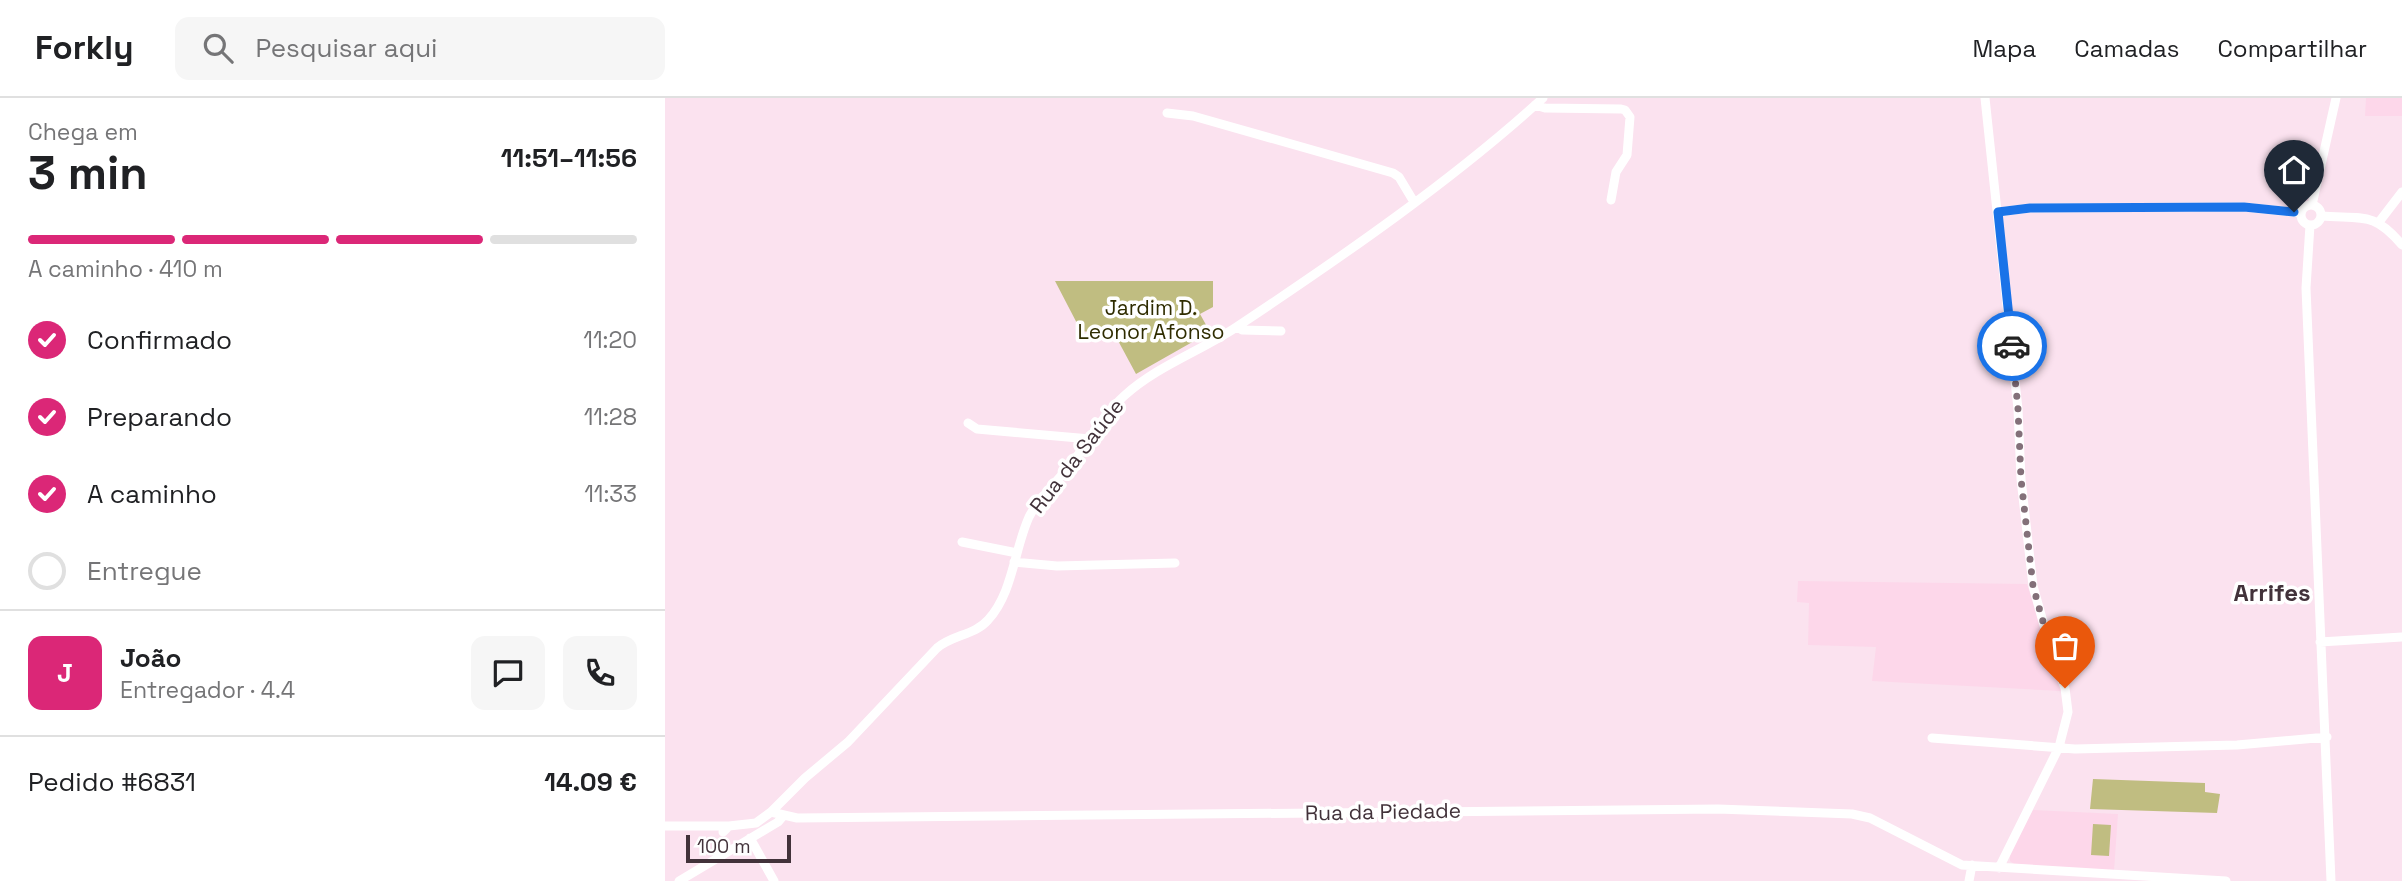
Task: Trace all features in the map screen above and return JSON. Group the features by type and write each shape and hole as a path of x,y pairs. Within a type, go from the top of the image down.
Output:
{"street":[{"name":"Rua da Saúde","path":"771,812 848,742 937,648 950,639 976,629 988,620 1000,602 1024,528 1035,506 1090,439 1111,408 1134,387 1237,327 1414,202 1504,133 1543,98"},
{"path":"1985,98 2018,409 2021,479 2033,586 2067,700 2066,725 2059,747 2000,867"},
{"path":"2312,205 2336,98"},
{"path":"1535,105 1545,108 1621,109 1628,113 1627,155 1616,172 1611,200"},
{"path":"1167,113 1193,116 1388,171 1399,177 1414,202"},
{"path":"2379,222 2402,192"},
{"path":"2312,205 2319,209 2321,216 2317,223 2309,225 2303,221 2301,213 2307,206 2312,205"},
{"path":"1998,212 2030,208 2244,207 2301,213"},
{"path":"2321,216 2379,222 2402,245"},
{"path":"2309,225 2306,288 2331,881"},
{"path":"1237,327 1242,330 1282,331"},
{"path":"968,423 977,429 1090,439"},
{"path":"962,542 1057,566 1175,563"},
{"path":"2320,642 2402,637"},
{"path":"1932,738 2075,749 2237,745 2327,737"},
{"path":"679,881 778,822 783,816 782,800"},
{"name":"Rua da Piedade","path":"771,812 783,816 825,817 1719,809 1820,811 1870,818 1949,860 1972,865 2227,881"},
{"path":"665,826 706,825 725,833 756,823 771,812"},
{"path":"725,833 729,846 735,847"},
{"path":"715,860 725,833"},
{"path":"750,838 774,881"},
{"path":"1969,881 1972,865"}],"shaded area":[{"path":"2366,98 2402,98 2402,116 2365,116"},
{"path":"1798,581 2027,584 2061,691 1872,681 1876,647 1808,645 1809,603 1797,602"},
{"path":"2033,810 2118,814 2114,871 2014,864 2010,861 2010,854"}],"green space":[{"name":"Jardim D. Leonor Afonso","path":"1055,281 1213,281 1213,307 1200,314 1210,332 1136,374 1115,335 1081,331"},
{"path":"2093,779 2205,783 2205,792 2220,794 2217,813 2090,809"},
{"path":"2093,824 2111,825 2109,856 2091,855"}],"way so far":[{"path":"2012,346 2021,479 2033,586 2052,654 2065,688"}],"district":[{"name":"Arrifes","path":"2272,593"}],"route":[{"path":"2012,346 1998,212 2022,208 2244,207 2294,212"}]}
